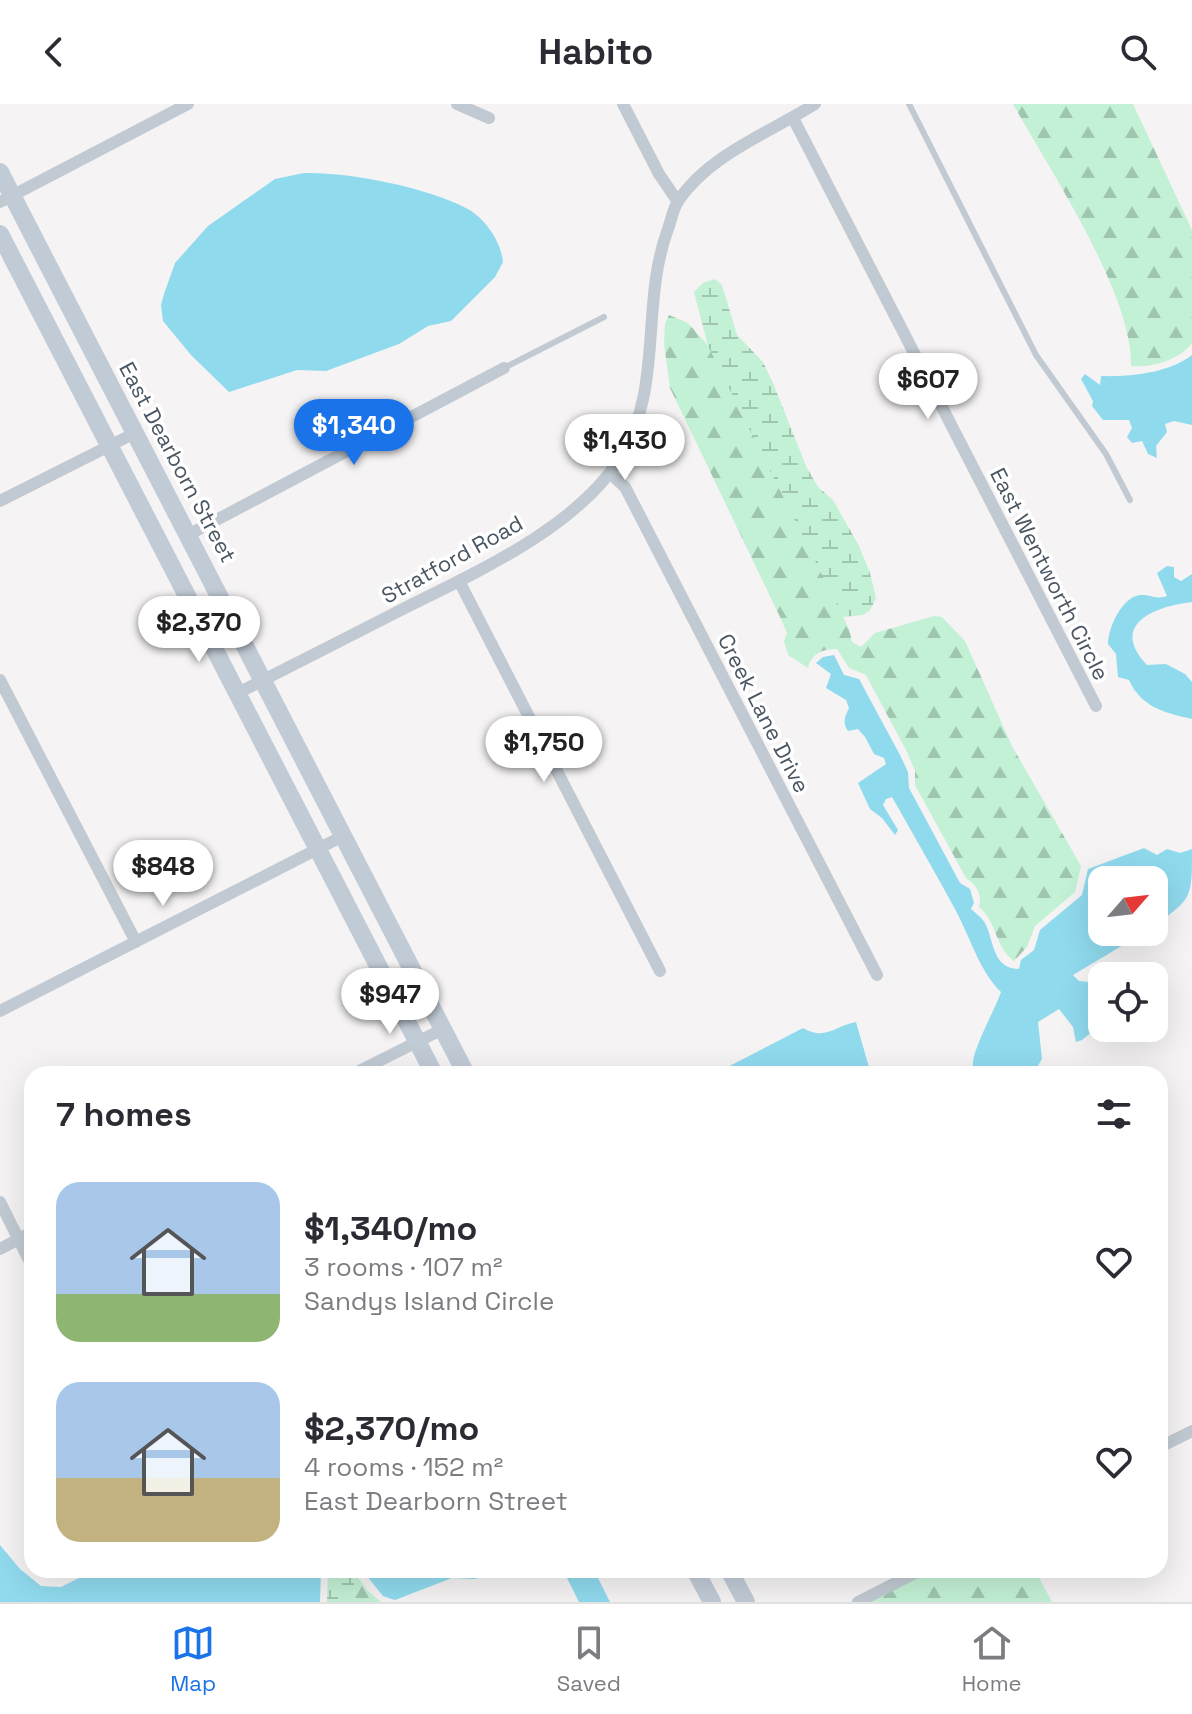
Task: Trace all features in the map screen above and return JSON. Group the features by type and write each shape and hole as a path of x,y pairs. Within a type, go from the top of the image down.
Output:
{"main road":[{"name":"East Dearborn Street","path":"0,172 6,198 135,433 462,1066"},
{"path":"0,234 430,1066"},
{"path":"699,1578 712,1602"},
{"path":"733,1578 746,1602"}],"street":[{"path":"6,198 188,104"},
{"path":"457,104 489,118"},
{"path":"623,104 659,174 678,202"},
{"name":"Stratford Road","path":"238,693 459,581 561,521 579,507 622,457 643,403 650,369 657,267 678,202 733,150 815,104"},
{"name":"East Wentworth Circle","path":"793,118 1096,706"},
{"path":"188,535 504,368"},
{"path":"0,501 135,433"},
{"name":"Creek Lane Drive","path":"610,473 625,487 877,975"},
{"path":"459,581 660,971"},
{"path":"0,680 136,942"},
{"path":"0,1011 343,836"},
{"path":"369,1066 443,1029"},
{"path":"0,1202 24,1251"},
{"path":"0,1249 24,1236"},
{"path":"1168,1443 1192,1431"},
{"path":"858,1602 905,1578"}],"lane":[{"path":"909,104 1036,355 1106,454 1130,500"},
{"path":"504,368 604,317"}],"green space":[{"path":"1013,104 1133,104 1192,230 1192,343 1180,354 1156,364 1131,366 1128,337 1104,269 1067,196"},
{"path":"715,279 722,285 737,335 763,362 806,466 818,487 833,500 859,546 876,598 870,610 863,615 843,617 708,346 694,292 703,283"},
{"path":"669,315 688,323 712,350 849,629 852,642 861,647 875,633 934,616 942,617 965,641 1012,746 1081,866 1075,892 1035,926 1027,947 1014,961 979,907 977,890 966,878 915,785 915,771 907,752 866,675 849,668 837,649 818,653 808,668 788,655 784,641 787,633 780,617 670,388 664,343"},
{"path":"328,1578 354,1578 355,1602 327,1602"},
{"path":"354,1578 359,1578 381,1602 355,1602"},
{"path":"895,1578 1039,1578 1052,1602 851,1602"}],"water":[{"path":"304,173 387,182 449,200 473,212 486,224 499,246 503,262 495,277 451,321 428,326 399,344 326,371 297,370 229,392 191,355 163,321 161,305 164,294 175,263 208,226 275,179"},
{"path":"1192,355 1192,425 1174,421 1165,424 1167,432 1156,446 1157,458 1148,454 1142,441 1132,443 1127,437 1132,428 1129,420 1103,420 1092,406 1093,401 1081,379 1085,374 1100,385 1101,376 1149,373 1172,366"},
{"path":"1167,566 1174,567 1174,577 1181,581 1192,574 1192,602 1152,613 1141,620 1133,638 1136,651 1147,665 1166,664 1185,674 1192,682 1192,719 1155,707 1140,697 1129,680 1118,677 1116,654 1108,644 1113,622 1127,601 1140,595 1167,596 1157,573"},
{"path":"834,655 844,675 859,679 908,772 909,788 960,883 970,889 974,903 971,909 985,923 997,956 1005,965 1019,969 1021,960 1034,950 1040,930 1082,895 1088,869 1088,946 1122,946 1095,962 1088,962 1088,966 1073,975 1079,981 1088,982 1088,1035 1082,1040 1076,1042 1073,1027 1059,1009 1038,1022 1042,1059 1038,1066 972,1066 1001,992 981,964 956,911 892,797 886,799 883,805 898,830 895,835 882,818 870,809 858,783 886,764 884,758 874,754 858,729 848,731 845,717 849,708 846,700 826,688 831,674 816,663 823,657"},
{"path":"1144,848 1157,855 1167,849 1180,853 1192,849 1190,888 1183,903 1168,915 1168,866 1096,866"},
{"path":"856,1022 869,1066 729,1066 803,1028 824,1033"},
{"path":"0,1545 24,1572 24,1578 31,1578 41,1586 61,1587 79,1578 321,1578 320,1602 0,1602"},
{"path":"368,1578 452,1578 395,1600 383,1596"},
{"path":"567,1578 598,1578 610,1602 579,1602"}]}
